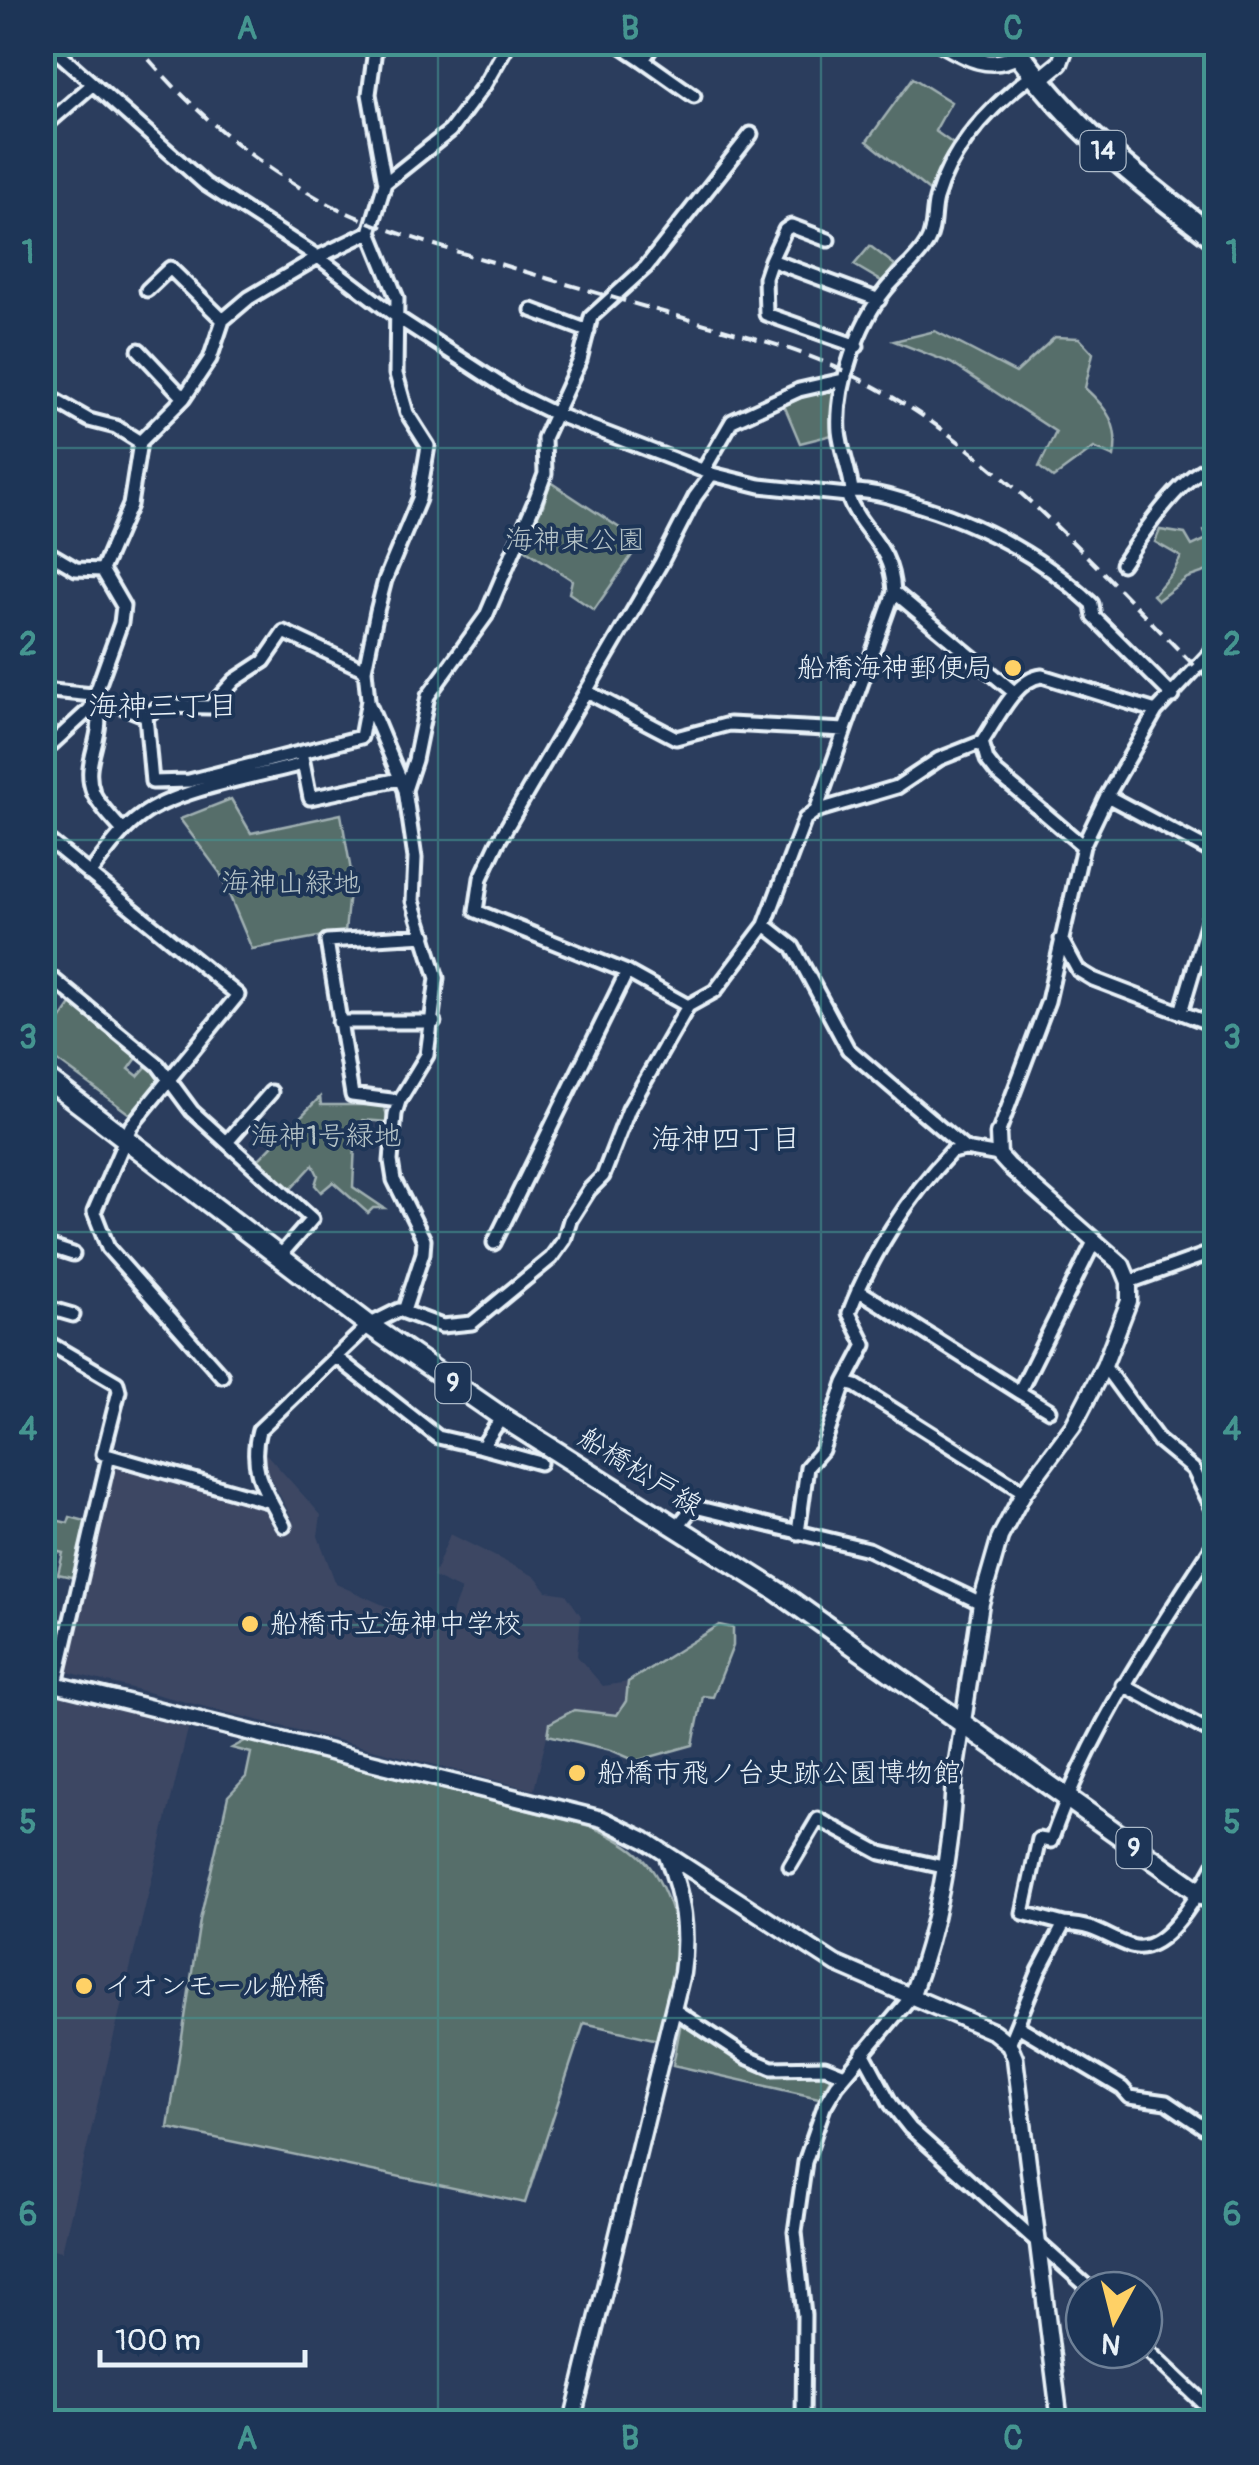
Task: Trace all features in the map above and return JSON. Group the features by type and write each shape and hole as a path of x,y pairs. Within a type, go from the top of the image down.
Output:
{"highway":[{"name":"14","path":"1014,49 1072,120 1110,157 1216,238"}],"main road":[{"name":"船橋松戸線","path":"45,1082 126,1138 369,1325 502,1417 777,1592 1216,1904"}],"street":[{"path":"46,42 206,184 318,257 482,375 554,413 708,472 760,486 904,501 1007,540 1074,587 1092,604 1094,617 1173,696"},
{"path":"89,874 123,831 141,815 168,801 361,737 368,700 365,670 385,580 420,499 428,446 407,413 396,374 397,298 370,232 386,183 369,94 376,42"},
{"path":"386,183 450,131 486,84 509,42"},
{"path":"616,42 694,96"},
{"path":"644,60 656,42"},
{"path":"939,42 987,63 1009,60 1014,49"},
{"path":"816,811 894,592 889,559 879,541 855,516 839,436 843,380 879,300 930,240 936,200 955,154 990,110 1060,64 1065,49 1062,42"},
{"path":"48,122 93,84"},
{"path":"403,785 415,760 428,696 486,616 535,502 545,474 544,438 580,360 591,318 646,267 751,134"},
{"path":"828,240 791,226 786,230 764,278 766,314 857,346"},
{"path":"102,570 130,505 140,442 184,398 210,359 223,320 249,298 370,232"},
{"path":"771,260 879,300"},
{"path":"147,290 170,268 223,320"},
{"path":"532,310 588,331"},
{"path":"139,350 184,398"},
{"path":"688,1006 627,972 476,912 482,878 497,844 661,563 732,421 798,390 843,380"},
{"path":"42,393 89,420 116,426 140,442"},
{"path":"1122,564 1191,477 1216,464"},
{"path":"42,548 76,569 102,570"},
{"path":"42,753 90,709 121,623 123,606 102,570"},
{"path":"894,592 1015,693"},
{"path":"146,716 160,706 210,707 235,680 264,660 284,632 365,670"},
{"path":"999,1155 998,1134 1038,1034 1083,846 1106,796 1156,712 1216,647"},
{"path":"284,1526 253,1460 259,1430 369,1325 404,1311 442,1326 472,1324 550,1258 564,1240 570,1220 589,1190 604,1176 629,1109 688,1006 715,990 765,926 806,819 816,811 897,786 939,759 982,742 1015,693 1031,677 1042,676 1156,712"},
{"path":"42,690 93,696 146,716"},
{"path":"586,691 676,738 729,724 845,730"},
{"path":"93,696 102,715 90,782 95,797 123,831"},
{"path":"368,700 403,785 414,858 414,901 437,978 427,1056 399,1101 391,1161 394,1180 424,1240 404,1311"},
{"path":"146,716 152,782 189,781 302,758"},
{"path":"982,742 987,760 1004,781 1083,846"},
{"path":"302,758 310,798 403,785"},
{"path":"1106,796 1216,854"},
{"path":"42,836 238,996 167,1081 126,1138 94,1212 102,1238 222,1376"},
{"path":"1181,1012 1216,894"},
{"path":"765,926 794,947 848,1049 965,1149"},
{"path":"399,1101 352,1096 327,941 425,936"},
{"path":"1061,938 1078,970 1092,979 1216,1026"},
{"path":"1203,938 1216,942"},
{"path":"42,970 158,1066 192,1111 312,1218 278,1258"},
{"path":"494,1244 627,972"},
{"path":"339,1022 434,1022"},
{"path":"228,1142 272,1092"},
{"path":"798,1533 807,1467 822,1450 845,1383 865,1345 849,1313 858,1290 908,1205 952,1152 965,1149 999,1155 1122,1266 1129,1282 1126,1310 1104,1366 1073,1426 1024,1492 1000,1537 981,1603 954,1781 954,1808 925,1958 912,1997 846,2075 824,2106 814,2130 797,2203 796,2256 806,2346 803,2422"},
{"path":"1019,1392 1095,1240"},
{"path":"42,1244 73,1254"},
{"path":"1129,1282 1216,1252"},
{"path":"858,1290 1048,1410"},
{"path":"42,1306 73,1315"},
{"path":"42,1339 117,1383 119,1392 103,1454 271,1502"},
{"path":"336,1357 438,1437 540,1462"},
{"path":"1104,1366 1159,1441 1197,1475 1216,1515"},
{"path":"845,1383 856,1386 1024,1492"},
{"path":"482,1448 502,1417"},
{"path":"109,1456 49,1683 594,1816 623,1828 667,1855 809,1949 994,2032 1009,2044 1015,2058 1060,2422"},
{"path":"677,1528 690,1510 698,1508 868,1549 981,1603"},
{"path":"1216,1541 1122,1685 1066,1799 1051,1841 1039,1839 1023,1913 1064,1924 1088,1925 1136,1948 1148,1946 1170,1932 1216,1862"},
{"path":"1122,1685 1216,1734"},
{"path":"790,1866 818,1819 881,1853 943,1867"},
{"path":"572,2422 674,2010 687,1937 685,1914 667,1855"},
{"path":"1009,2044 1064,1924"},
{"path":"674,2010 746,2058 772,2068 825,2067 846,2075"},
{"path":"1018,2026 1122,2088 1130,2097 1166,2102 1209,2131 1216,2130"},
{"path":"864,2052 891,2104 910,2128 1068,2270"},
{"path":"1164,2366 1216,2415"}],"shaded area":[{"name":"船橋市立海神中学校","path":"260,1447 321,1515 318,1536 336,1584 444,1632 461,1590 433,1577 450,1534 536,1577 547,1591 566,1594 581,1616 577,1656 603,1686 628,1682 626,1701 617,1716 574,1710 550,1723 534,1790 64,1671 111,1467 120,1462 227,1494 272,1514 281,1527 293,1520 258,1455"},
{"name":"イオンモール船橋","path":"43,1693 189,1725 62,2251 42,2247"}],"green space":[{"path":"913,78 951,102 935,131 956,146 933,194 867,141"},
{"path":"870,246 895,265 883,282 854,265"},
{"path":"935,331 1016,373 1055,337 1079,338 1093,353 1085,388 1110,418 1115,436 1114,457 1094,448 1053,478 1039,467 1056,432 951,363 894,341"},
{"path":"837,383 836,434 800,443 784,405"},
{"name":"海神東公園","path":"550,482 641,542 594,610 569,593 572,580 520,546 543,506"},
{"path":"1216,524 1216,568 1187,578 1158,600 1153,595 1181,557 1155,542 1160,530 1185,534 1192,546 1207,539 1204,531"},
{"name":"海神山緑地","path":"231,799 251,833 341,814 351,871 345,932 252,949 220,873 180,819"},
{"path":"72,1003 137,1058 129,1069 138,1076 147,1066 157,1074 159,1082 131,1115 43,1050"},
{"name":"海神1号緑地","path":"320,1097 321,1105 383,1105 390,1122 363,1120 355,1144 353,1187 384,1208 373,1208 368,1213 333,1182 321,1192 315,1185 318,1175 313,1165 290,1190 258,1160"},
{"path":"70,1517 89,1522 76,1578 58,1574 63,1553 43,1548 47,1518 68,1523"},
{"path":"719,1625 733,1628 733,1646 713,1697 703,1696 693,1745 636,1761 611,1750 548,1735 550,1723 574,1710 617,1715 626,1701 628,1682"},
{"path":"247,1740 590,1826 632,1849 659,1881 675,1921 679,1945 674,1984 658,2040 584,2023 525,2203 168,2128 200,1920 228,1796 246,1777 251,1753 232,1748"},
{"path":"681,2022 746,2062 825,2072 830,2079 819,2098 673,2065"}],"railway":[{"path":"134,42 225,134 276,172 331,205 433,244 787,348 829,364 903,403 1000,475 1089,558 1216,687"}],"place":[{"name":"船橋海神郵便局","path":"1013,668"},
{"name":"船橋市立海神中学校","path":"250,1624"},
{"name":"船橋市飛ノ台史跡公園博物館","path":"577,1773"},
{"name":"イオンモール船橋","path":"84,1986"}],"district":[{"name":"海神三丁目","path":"163,706"},
{"name":"海神四丁目","path":"726,1139"}]}
